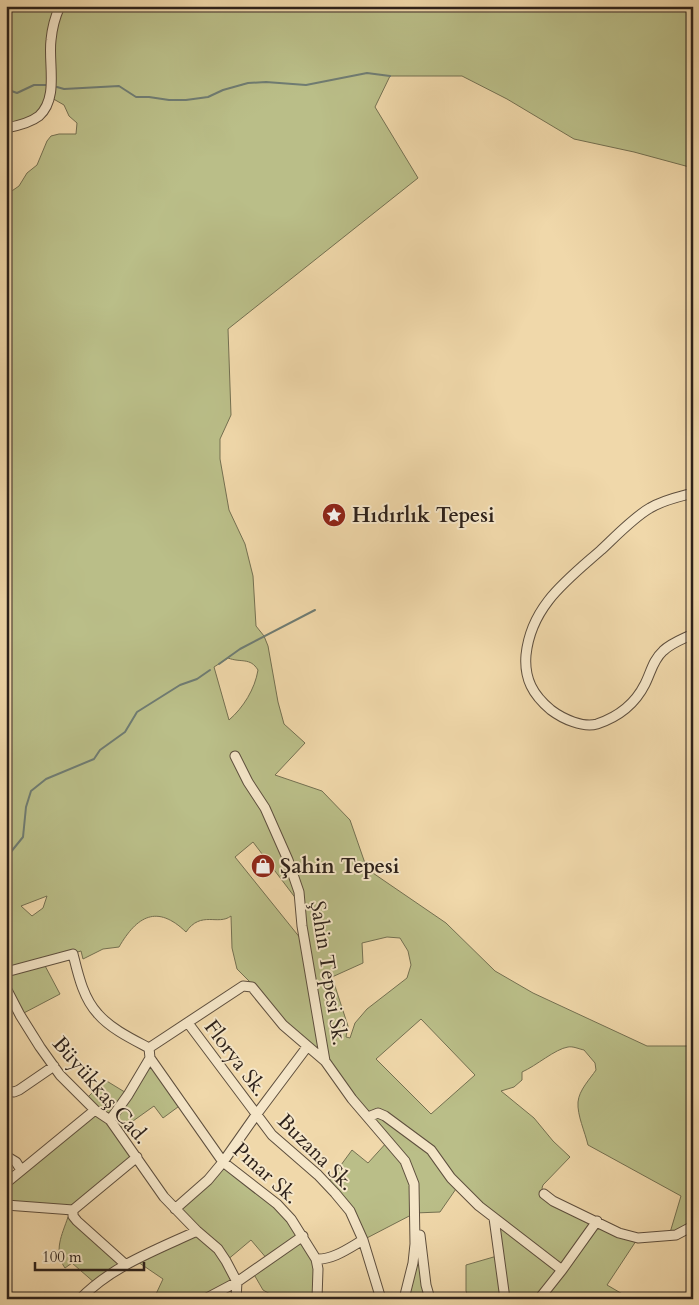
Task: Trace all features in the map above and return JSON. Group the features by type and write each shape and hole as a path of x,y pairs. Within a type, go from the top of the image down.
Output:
{"street":[{"path":"6,128 34,119 45,110 48,104 51,88 51,40 54,21 60,6"},
{"path":"693,493 670,499 649,508 562,584 538,615 528,635 526,674 532,690 541,702 557,714 584,725 594,725 614,717 632,704 663,650 693,634"},
{"name":"Şahin Tepesi Sk.","path":"235,756 248,782 265,808 288,860 299,892 302,926 325,1061 352,1099 405,1161 414,1184 415,1244 413,1263 404,1299"},
{"path":"6,972 73,954 82,988 98,1014 121,1033 149,1048"},
{"path":"149,1048 242,986 252,987 283,1026 307,1048 325,1061"},
{"name":"Büyükkaş Cad.","path":"6,988 25,1023 60,1075 94,1110 110,1120 154,1183 175,1209 218,1249 237,1282"},
{"name":"Florya Sk.","path":"188,1023 256,1115"},
{"path":"110,1120 128,1095 150,1058 149,1048"},
{"path":"175,1209 208,1180 223,1162 307,1048"},
{"name":"Pınar Sk.","path":"150,1058 223,1162 277,1204 291,1218 316,1259 318,1269 317,1299"},
{"path":"6,1091 14,1092 19,1090 54,1066"},
{"path":"6,1183 94,1110"},
{"path":"368,1117 378,1113 386,1116 432,1150 451,1178 463,1191 494,1218 562,1270"},
{"name":"Buzana Sk.","path":"256,1115 272,1135 335,1193 350,1211 363,1240 381,1299"},
{"path":"6,1156 16,1162 21,1170"},
{"path":"6,1205 73,1210 137,1158"},
{"path":"544,1194 553,1201 619,1233 638,1238 676,1235 693,1226"},
{"path":"73,1210 73,1216 77,1221 124,1264"},
{"path":"494,1218 504,1299"},
{"path":"415,1219 420,1234 426,1285 430,1299"},
{"path":"539,1299 597,1221"},
{"path":"80,1299 96,1284 124,1264 197,1231"},
{"path":"205,1299 237,1282 303,1236"},
{"path":"316,1259 335,1255 363,1240"},
{"path":"236,1299 237,1282"}],"green space":[{"path":"6,6 687,6 693,16 693,168 634,152 574,139 507,99 462,76 390,76 375,107 418,178 228,329 231,415 220,439 220,459 229,510 245,544 253,576 256,626 264,636 268,646 284,724 305,743 275,775 322,791 350,820 367,869 446,923 495,971 533,993 647,1046 693,1046 693,1226 669,1236 681,1196 588,1145 580,1118 578,1102 583,1089 596,1070 595,1063 584,1050 574,1047 563,1048 522,1072 522,1080 514,1087 501,1091 534,1118 553,1141 570,1157 543,1185 544,1194 638,1238 607,1285 631,1299 469,1299 466,1291 466,1265 497,1256 494,1218 458,1186 440,1212 415,1213 363,1240 357,1226 327,1184 352,1150 368,1163 388,1141 325,1061 249,987 250,982 237,969 232,948 231,916 221,920 203,920 192,925 186,932 176,923 166,918 148,917 140,921 133,928 119,947 103,949 83,959 81,951 43,962 60,994 20,1015 6,988 6,195 19,186 27,173 37,165 51,136 76,134 77,123 69,116 64,105 50,97 45,110 6,128","holes":["228,658 252,663 258,670 248,698 229,720 214,667","253,842 300,904 305,944 235,857","47,896 43,908 32,916 21,906","387,937 400,938 408,951 411,965 407,978 367,1009 355,1023 350,1038 346,1037 348,1026 332,977 363,963 362,943","421,1019 475,1075 431,1114 376,1059"]},
{"path":"150,1058 182,1104 163,1118 154,1106 119,1131 137,1157 73,1210 6,1205 6,1183 94,1110 85,1100 105,1080 128,1094"},
{"path":"223,1162 277,1204 316,1259 317,1299 279,1299 263,1290 252,1271 268,1260 251,1240 226,1261 237,1282 205,1299 165,1299 156,1294 163,1279 135,1260 197,1231 175,1209"},
{"path":"73,1216 125,1264 96,1284 72,1263 65,1268 61,1262 59,1249 61,1237 68,1217"},
{"path":"415,1244 430,1299 404,1299"}],"waterway":[{"path":"57,87 64,89 119,86 136,97 186,100 208,97 223,90 248,83 266,82 306,85 367,73 390,76"},
{"path":"6,89 17,93 34,85 46,85"},
{"path":"219,664 240,649 315,610"},
{"path":"6,858 23,837 26,807 31,791 46,779 94,759 100,750 125,732 137,712 180,685 197,679 210,670"}],"place":[{"name":"Hıdırlık Tepesi","path":"334,515"},
{"name":"Şahin Tepesi","path":"263,866"}]}
